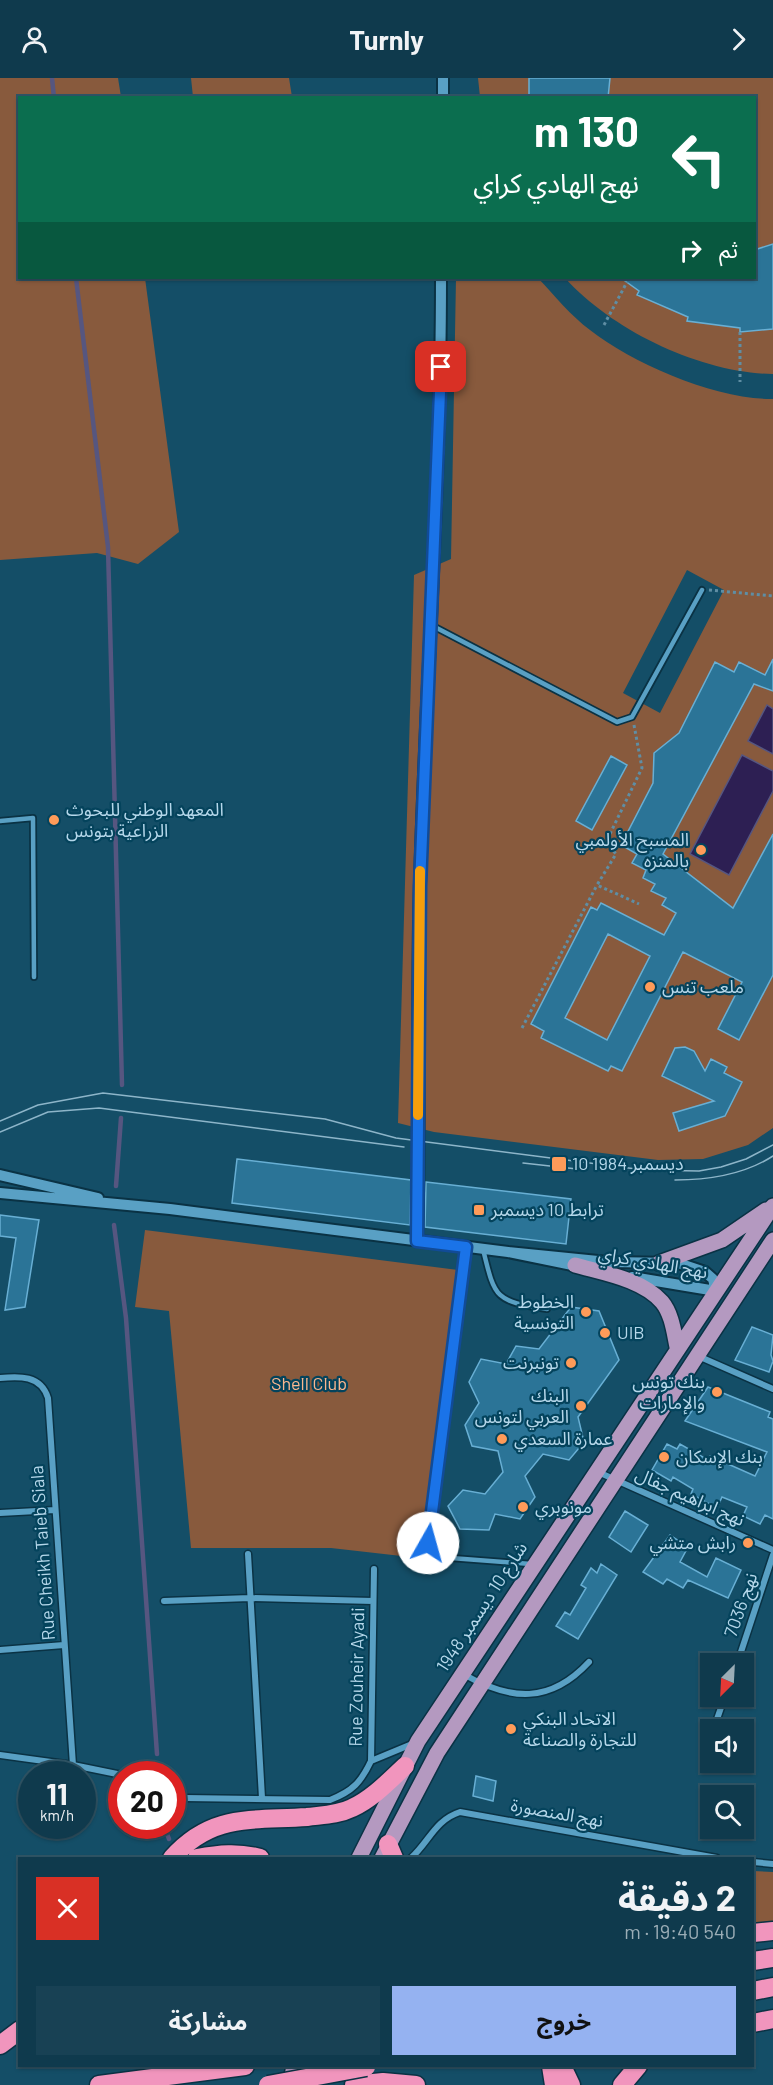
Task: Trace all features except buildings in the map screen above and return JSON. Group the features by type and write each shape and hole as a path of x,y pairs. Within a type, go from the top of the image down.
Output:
{"highway":[{"path":"173,1857 201,1832 218,1825 243,1820 327,1815 350,1809 363,1802 405,1766"},
{"path":"201,1857 220,1853 256,1857"},
{"path":"754,1933 773,1931"},
{"path":"754,1961 773,1958"},
{"path":"754,1991 773,1987"},
{"path":"754,2023 773,2019"},
{"path":"0,2045 18,2032"},
{"path":"99,2085 235,2067"},
{"path":"268,2085 366,2067"},
{"path":"551,2067 554,2085"},
{"path":"562,2067 571,2085"},
{"path":"622,2085 637,2067"},
{"path":"355,2085 383,2082 416,2085"}],"main road":[{"path":"659,1263 722,1240 773,1205"},
{"name":"شارع 10 ديسمبر 1948","path":"360,1857 418,1742 533,1564 773,1205"},
{"path":"388,1854 425,1773 773,1240"},
{"path":"575,1266 613,1276 646,1290 662,1302 669,1314 677,1347"},
{"path":"723,1316 716,1291 738,1293"},
{"path":"290,2085 294,2067"}],"street":[{"path":"442,96 443,78"},
{"path":"417,1241 420,886 429,623 436,524 441,279"},
{"name":"نهج الهادي كراي","path":"0,1175 130,1206"},
{"name":"نهج الهادي كراي","path":"0,1193 130,1206 508,1252 616,1263 659,1263 699,1268 713,1279 716,1291 508,1252"},
{"path":"697,1356 773,1389"},
{"name":"Rue Cheikh Taieb Siala","path":"0,1378 26,1377 38,1382 47,1393 73,1761"},
{"name":"نهج ابراهيم جفال","path":"596,1471 773,1550"},
{"path":"0,1513 55,1510"},
{"path":"248,1554 262,1797"},
{"name":"نهج 7036","path":"740,1653 773,1556"},
{"name":"Rue Zouheir Ayadi","path":"186,1798 262,1797 330,1800 349,1793 362,1780 371,1761 374,1569"},
{"path":"164,1601 250,1598 373,1600"},
{"path":"0,1650 64,1645"},
{"path":"462,1674 481,1684 519,1694 538,1694 573,1679 589,1662"},
{"path":"371,1761 418,1742"},
{"path":"0,1755 44,1761"},
{"name":"نهج المنصورة","path":"412,1857 439,1823 447,1816 460,1812 711,1857"},
{"path":"754,1862 773,1864"}],"lane":[{"path":"429,623 616,722 632,717 702,590"},
{"path":"0,821 33,818 34,977"},
{"path":"466,1247 428,1543 432,1555 438,1557 533,1564"},
{"path":"483,1249 491,1284 500,1298 515,1304 547,1309"}],"path":[{"path":"604,325 627,282"},
{"path":"740,332 740,382"},
{"path":"702,590 773,596"},
{"path":"522,1028 597,885 616,854 606,842 642,768 632,717"},
{"path":"597,885 639,904"}],"green space":[{"path":"0,78 118,78 121,96 18,96 18,279 145,279 179,532 138,564 97,553 0,560"},
{"path":"191,78 289,78 292,96 193,96"},
{"path":"478,78 773,78 773,374 745,372 717,366 660,346 608,315 566,279 756,279 756,96 480,96"},
{"path":"456,279 539,279 583,324 608,343 652,367 702,387 751,398 773,399 773,1128 748,1145 703,1159 658,1160 434,1132 398,1123 414,575 451,559","holes":["687,570 724,590 660,713 623,693"]},
{"name":"Shell Club","path":"145,1230 458,1270 419,1558 331,1548 191,1548 169,1311 135,1307"},
{"path":"754,1871 773,1872 773,1921 754,1923"}],"shaded area":[{"path":"767,705 773,709 773,754 748,741"},
{"path":"742,755 773,771 773,791 729,875 690,854"}],"waterway":[{"path":"52,78 54,96"},
{"path":"76,279 108,547 122,1085"},
{"path":"116,1186 121,1118"},
{"path":"114,1225 126,1318 157,1754"}],"tram line":[{"path":"0,1121 38,1105 103,1093 325,1119 396,1138 644,1170 699,1171 721,1167 746,1159 773,1145"},
{"path":"0,1132 48,1112 99,1108 404,1147"},
{"path":"675,1180 726,1175 751,1167 773,1156"},
{"path":"523,1163 577,1169"}],"slow traffic":[{"path":"418,1115 420,871"}],"place":[{"name":"المعهد الوطني للبحوث الزراعية بتونس","path":"54,820"},
{"name":"المسبح الأولمبي بالمنزه","path":"701,850"},
{"name":"ملعب تنس","path":"650,987"},
{"name":"10 ديسمبر 1984","path":"559,1164"},
{"name":"ترابط 10 ديسمبر","path":"479,1210"},
{"name":"الخطوط التونسية","path":"586,1312"},
{"name":"UIB","path":"605,1333"},
{"name":"تونبرنت","path":"571,1363"},
{"name":"بنك تونس والإمارات","path":"717,1392"},
{"name":"البنك العربي لتونس","path":"581,1406"},
{"name":"عمارة السعدي","path":"502,1439"},
{"name":"بنك الإسكان","path":"664,1457"},
{"name":"مونوبري","path":"523,1507"},
{"name":"رابش متشي","path":"748,1543"},
{"name":"الاتحاد البنكي للتجارة والصناعة","path":"511,1729"}],"route":[{"path":"428,1543 466,1247 417,1241 420,886 441,367"}]}
